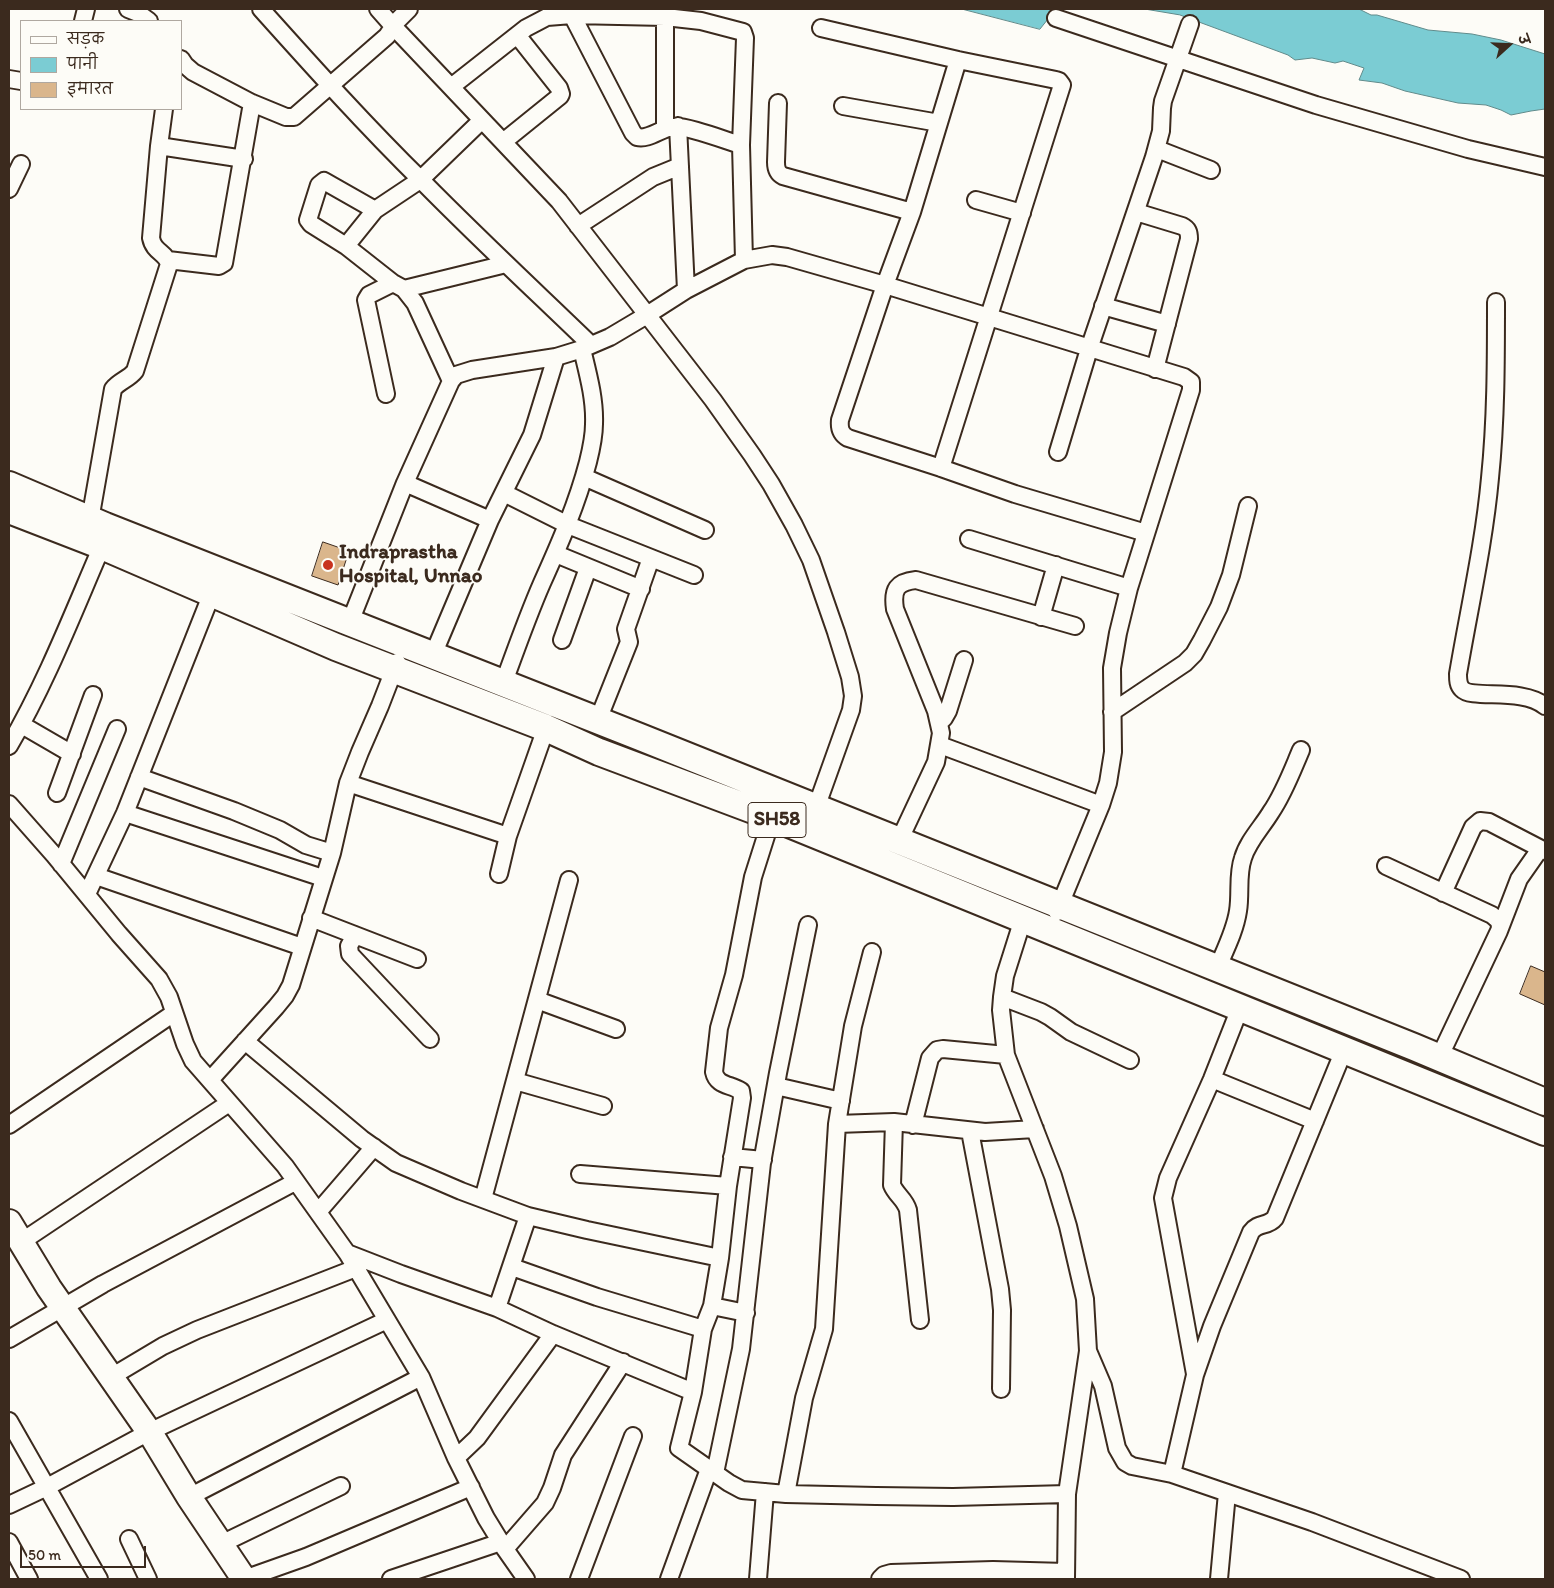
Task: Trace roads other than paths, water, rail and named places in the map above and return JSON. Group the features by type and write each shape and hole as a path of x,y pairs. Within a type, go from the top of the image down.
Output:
{"main road":[{"name":"SH58","path":"9,485 90,520 504,682 1545,1102"},
{"name":"SH58","path":"9,510 102,546 336,647 546,728 599,752 772,818 1545,1132"}],"street":[{"path":"128,9 148,20"},
{"path":"261,9 329,85 420,180 587,347 594,426 592,444 584,477 568,525 542,583 504,682"},
{"path":"378,9 559,202 713,400 771,484 794,525 811,560 836,632 850,677 853,696 851,710 816,808"},
{"path":"182,60 193,72 252,103 286,116 294,117 387,36 393,26 409,9"},
{"path":"451,87 517,35 537,21 547,17 572,15 665,17 701,21 737,30 744,34 741,144 744,260"},
{"path":"572,15 633,133 637,137 641,138 671,128 741,144"},
{"path":"665,17 671,128 680,166 686,290"},
{"path":"1056,18 1316,105 1450,144 1545,167"},
{"path":"1058,452 1089,349 1156,149 1161,131 1162,108 1190,24"},
{"path":"821,28 958,60 1056,80 1061,83 1062,89 942,468"},
{"path":"503,142 561,94 559,88 517,35"},
{"path":"958,60 912,212 885,285 839,427 848,438 1015,494 1146,533"},
{"path":"164,110 151,238 154,248 168,260 219,266 224,263 244,159 252,103"},
{"path":"778,103 776,167 780,174 912,212"},
{"path":"842,106 939,123"},
{"path":"346,246 375,210 420,180 482,120"},
{"path":"159,146 244,159"},
{"path":"1156,149 1211,170"},
{"path":"9,189 21,164"},
{"path":"578,226 653,178 680,166"},
{"path":"375,210 326,181 320,183 309,221 399,286 414,304 451,381"},
{"path":"976,200 1022,213"},
{"path":"1136,212 1182,226 1188,230 1189,239 1155,369"},
{"path":"350,622 405,483 451,381 456,375 472,370 556,357 587,347 610,337 686,290 744,260 779,255 885,285 1184,377 1192,386 1129,588 1118,633 1112,668 1113,752 1111,769 1101,805 1050,930"},
{"path":"90,520 113,389 131,377 135,371 168,267 168,260"},
{"path":"386,394 366,300 369,295 399,286 506,264"},
{"path":"1496,302 1496,393 1490,479 1458,674 1458,684 1463,690 1470,693 1518,695 1541,702 1545,706"},
{"path":"1103,306 1166,324"},
{"path":"433,655 490,520 532,435 556,357"},
{"path":"584,477 705,530"},
{"path":"405,483 490,520"},
{"path":"504,493 568,525 694,575"},
{"path":"1112,712 1185,663 1194,654 1219,607 1231,576 1248,506"},
{"path":"969,539 1129,588"},
{"path":"9,746 22,725 102,546"},
{"path":"556,554 641,589"},
{"path":"598,720 628,642 626,629 651,558"},
{"path":"1040,617 1056,565"},
{"path":"562,640 588,568"},
{"path":"899,842 936,762 941,733 940,722 895,609 894,594 899,585 903,582 916,580 1075,626"},
{"path":"87,894 125,813 212,593"},
{"path":"210,1080 285,996 291,985 332,853 348,782 405,644"},
{"path":"940,722 948,711 964,660"},
{"path":"57,793 93,695"},
{"path":"22,725 72,754"},
{"path":"499,874 508,836 546,728"},
{"path":"61,864 117,729"},
{"path":"940,745 1101,805"},
{"path":"1217,969 1238,913 1240,875 1246,849 1283,793 1301,750"},
{"path":"139,777 234,810 280,830 306,845 332,853"},
{"path":"348,782 508,836"},
{"path":"9,804 159,979 169,997 184,1044 192,1060 285,1166 348,1253 421,1377 471,1488 503,1545 526,1579"},
{"path":"125,813 323,878"},
{"path":"772,818 753,877 734,974 719,1028 714,1072 716,1078 719,1083 739,1089 742,1094 712,1306 703,1329 693,1392 679,1448 728,1483 742,1490 786,1494 953,1497 1067,1494"},
{"path":"1439,1058 1500,927 1519,879 1543,850 1488,822 1480,821 1473,827 1443,893"},
{"path":"1386,866 1492,915 1499,921 1500,927"},
{"path":"96,876 302,947"},
{"path":"483,1199 569,880"},
{"path":"311,918 417,959"},
{"path":"880,1579 891,1572 994,1570 1066,1576 1067,1494 1088,1351 1085,1299 1077,1261 1053,1176 1006,1055 1002,997 1005,976 1023,919"},
{"path":"670,1579 712,1471 741,1349 763,1160 808,925"},
{"path":"355,935 349,946 350,954 430,1039"},
{"path":"786,1494 804,1398 824,1329 838,1124 854,1026 872,952"},
{"path":"1002,997 1041,1012 1071,1032 1130,1060"},
{"path":"537,1000 616,1029"},
{"path":"1195,1375 1163,1198 1168,1178 1212,1079 1240,1008"},
{"path":"9,1125 174,1013"},
{"path":"245,1042 396,1163 528,1216 720,1258"},
{"path":"913,1125 930,1058 936,1050 944,1048 1006,1055"},
{"path":"1172,1474 1195,1375 1212,1326 1250,1232 1255,1227 1271,1222 1274,1218 1344,1050"},
{"path":"1212,1079 1315,1121"},
{"path":"515,1081 603,1106"},
{"path":"776,1086 841,1101"},
{"path":"229,1103 15,1232 63,1308 149,1432 189,1497 244,1579 306,1557 471,1488"},
{"path":"838,1124 894,1122 970,1131 1035,1129"},
{"path":"894,1122 892,1185 905,1202 908,1210 920,1320"},
{"path":"970,1131 1000,1289 1002,1310 1001,1389"},
{"path":"318,1212 374,1147"},
{"path":"732,1156 763,1160"},
{"path":"580,1174 728,1186"},
{"path":"9,1339 103,1284 296,1182"},
{"path":"497,1308 528,1216"},
{"path":"348,1253 400,1274 497,1308 553,1334 693,1392"},
{"path":"512,1267 597,1297 703,1329"},
{"path":"111,1377 163,1346 197,1330 356,1268"},
{"path":"712,1306 746,1313"},
{"path":"9,1505 149,1432 387,1320"},
{"path":"456,1458 477,1438 553,1334"},
{"path":"1088,1351 1103,1386 1117,1448 1125,1462 1132,1466 1172,1474 1312,1522 1438,1575 1461,1579"},
{"path":"392,1579 503,1545 545,1503 563,1455 622,1362"},
{"path":"189,1497 421,1377"},
{"path":"9,1421 99,1579"},
{"path":"579,1579 633,1436"},
{"path":"221,1544 341,1486"},
{"path":"758,1579 765,1492"},
{"path":"1219,1579 1227,1493"},
{"path":"129,1539 148,1579"},
{"path":"9,1542 29,1579"}],"water":[{"path":"962,9 1056,9 1040,29"},
{"path":"1145,9 1359,9 1371,15 1377,15 1428,30 1472,34 1501,40 1545,54 1545,109 1511,115 1486,105 1458,103 1405,91 1382,83 1359,80 1364,68 1343,61 1335,63 1312,58 1295,60 1288,55 1180,15"}],"place":[{"name":"Indraprastha Hospital, Unnao","path":"328,565"}]}
